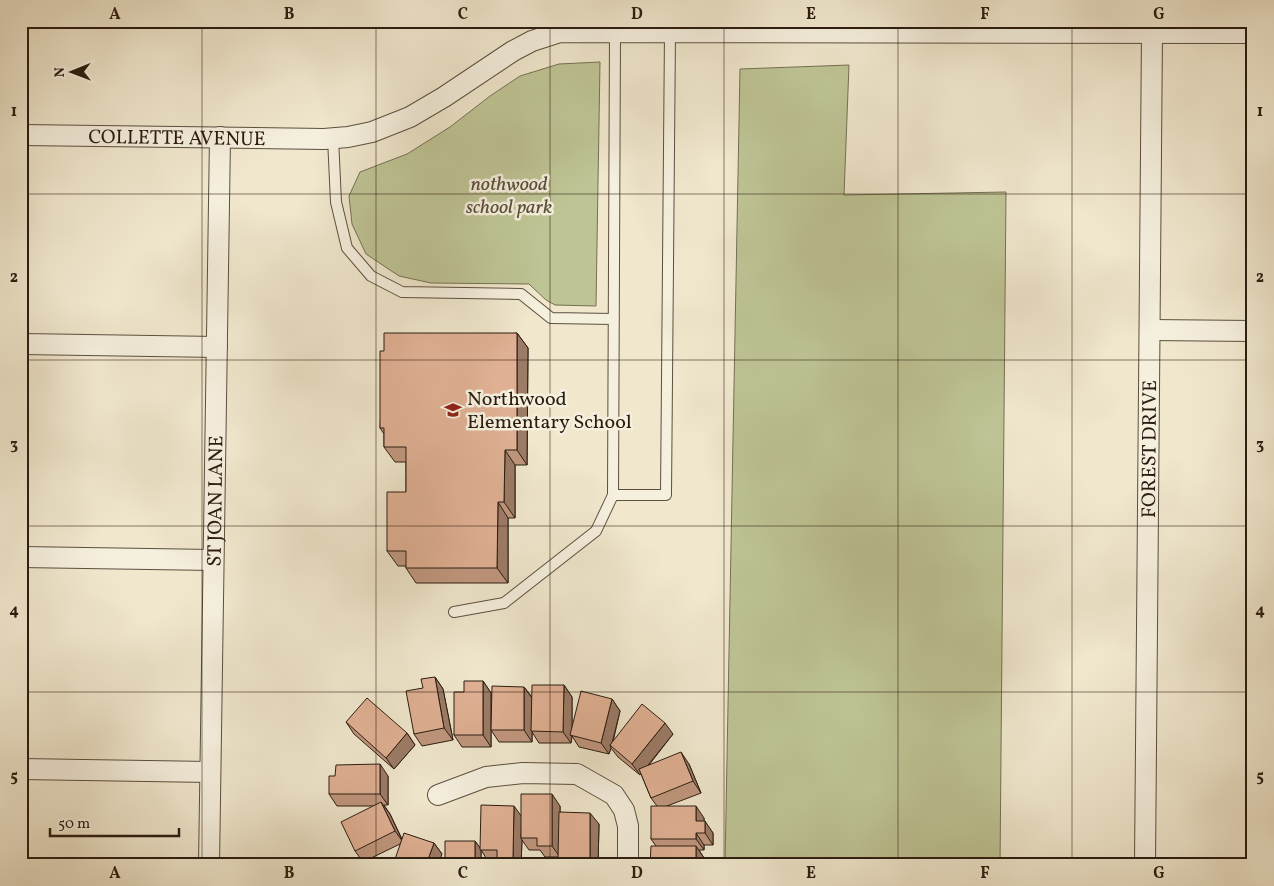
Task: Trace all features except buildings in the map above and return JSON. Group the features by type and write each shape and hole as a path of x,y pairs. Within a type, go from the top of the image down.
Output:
{"street":[{"name":"COLLETTE AVENUE","path":"21,135 220,138 348,137 372,132 410,117 444,97 513,51 532,41 560,32 607,28 670,32 1253,33"},
{"name":"FOREST DRIVE","path":"1145,865 1152,33"},
{"name":"ST JOAN LANE","path":"209,865 220,138"},
{"path":"1150,330 1253,331"},
{"path":"21,344 217,346"},
{"path":"21,557 214,560"},
{"path":"21,770 210,772"},
{"path":"438,795 486,777 531,772 577,774 614,794 624,810 628,826 628,865"}],"lane":[{"path":"454,612 504,604 596,531 613,495 614,319 607,28"},
{"path":"613,495 666,495 670,32"},
{"path":"333,138 336,202 347,248 371,276 402,292 521,294 551,318 614,319"}],"green space":[{"name":"nothwood school park","path":"600,62 596,306 555,305 546,300 529,284 431,283 399,276 366,254 352,224 349,196 360,172 407,154 450,127 490,96 520,76 559,64"},
{"path":"849,65 844,195 1006,192 1000,865 725,865 740,69"}],"place":[{"name":"Northwood Elementary School","path":"453,410"}]}
